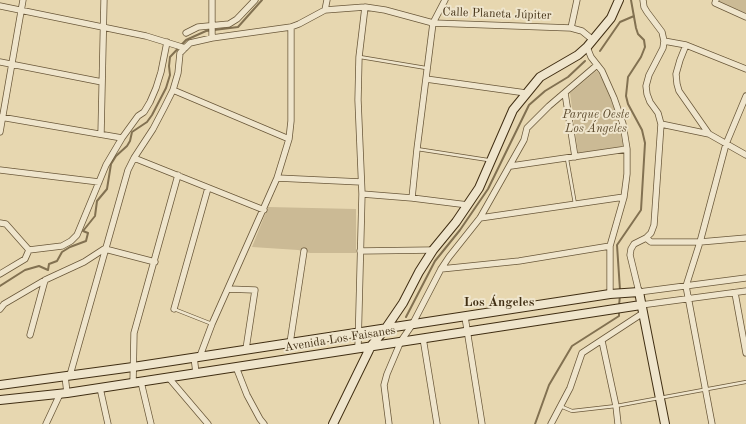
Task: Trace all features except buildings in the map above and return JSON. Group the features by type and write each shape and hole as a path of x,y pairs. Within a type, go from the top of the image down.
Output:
{"street":[{"path":"0,132 1,117 12,65 23,0"},
{"path":"101,134 104,0"},
{"path":"212,0 212,38"},
{"path":"186,33 198,27 228,24 237,19 255,0"},
{"path":"326,10 327,0"},
{"path":"412,198 433,23 445,0"},
{"path":"571,28 577,0"},
{"path":"333,424 371,346 386,328 403,303 419,272 433,250 468,205 479,188 513,110 540,77 578,55 587,47 610,18 619,0"},
{"path":"643,0 644,7 662,32 664,41 663,48 649,75 646,86 650,102 658,113 661,124 654,225 651,233 646,238 634,244 630,255 665,424"},
{"path":"716,0 715,3 746,17"},
{"path":"0,6 103,26 176,44 184,48 180,53 178,73 173,90 154,129 134,158 128,170 67,376 64,394 46,424"},
{"path":"358,348 362,194 358,100 360,57 365,7"},
{"name":"Calle Planeta Júpiter","path":"184,48 190,43 212,38 291,27 326,10 365,7 385,10 433,23 571,28 582,31 593,40"},
{"path":"196,373 197,357 278,178 288,139 291,120 291,27"},
{"path":"664,41 686,45 746,69"},
{"path":"0,274 24,259 30,250 62,246 71,242 77,235 106,165 122,138 138,116 144,112 150,102 161,72 167,42"},
{"path":"686,45 676,74 676,84 679,91 709,134"},
{"path":"587,47 591,57 602,71 621,117 627,149 624,197 610,246 617,293 617,308"},
{"path":"0,62 102,82"},
{"path":"389,424 384,385 386,374 401,341 412,325 441,269 480,218 511,166 524,140 527,128 549,106 597,65"},
{"path":"426,79 526,93"},
{"path":"173,90 288,139"},
{"path":"566,93 575,157"},
{"path":"712,424 686,286 700,242 726,144 746,96"},
{"path":"1,117 122,138"},
{"path":"661,124 709,134 746,155"},
{"path":"511,166 627,149"},
{"path":"134,158 264,210"},
{"path":"0,170 99,182"},
{"path":"151,424 133,367 134,333 178,175"},
{"path":"278,178 361,182"},
{"path":"174,309 208,188"},
{"path":"362,194 468,205"},
{"path":"480,218 624,197"},
{"path":"0,223 6,224 30,250"},
{"path":"646,238 652,242 700,242 746,238"},
{"path":"441,269 519,261 610,246"},
{"path":"0,309 4,304 45,280 84,262 104,249 155,262"},
{"path":"360,251 433,250"},
{"path":"290,343 304,251"},
{"path":"638,292 746,278"},
{"path":"30,335 45,280"},
{"path":"228,289 255,290 246,349"},
{"name":"Avenida Los Faisanes","path":"133,367 617,293 638,292"},
{"path":"551,424 570,388 582,353 602,341 642,309 688,299 746,292"},
{"path":"735,293 746,353"},
{"name":"Avenida Los Faisanes","path":"0,400 64,394 617,308 642,309"},
{"path":"465,317 482,424"},
{"path":"423,338 436,424"},
{"path":"602,341 616,406 618,424"},
{"path":"0,385 133,367"},
{"path":"236,367 247,395 264,424"},
{"path":"168,377 208,424"},
{"path":"100,388 108,424"}],"lane":[{"path":"360,57 428,69"},
{"path":"417,149 491,161"},
{"path":"567,158 574,204"},
{"path":"174,309 212,324"},
{"path":"560,406 572,411 616,406 746,382"}],"green space":[{"path":"720,0 746,0 746,15 720,3"},
{"name":"Parque Oeste Los Ángeles","path":"596,71 604,83 617,115 623,146 578,153 570,93"},
{"path":"268,207 356,209 356,253 310,253 298,250 252,247"}],"waterway":[{"path":"0,286 25,270 39,266 48,270 49,264 57,261 62,252 70,247 86,241 88,233 83,231 95,216 97,201 107,189 111,164 116,156 127,146 132,132 147,122 152,115 166,88 170,75 170,57 186,40 206,31 238,27 262,0"},
{"path":"620,290 617,245 641,210 645,143 642,130 628,104 626,96 628,77 641,57 645,47 644,40 638,34 636,28 631,0"},
{"path":"600,51 620,22 634,16"},
{"path":"406,317 435,261 460,230 488,189 529,105 545,91 568,77 585,61"},
{"path":"619,306 620,295"},
{"path":"535,424 549,385 572,346 619,316 619,311"}],"district":[{"name":"Los Ángeles","path":"499,303"}]}
